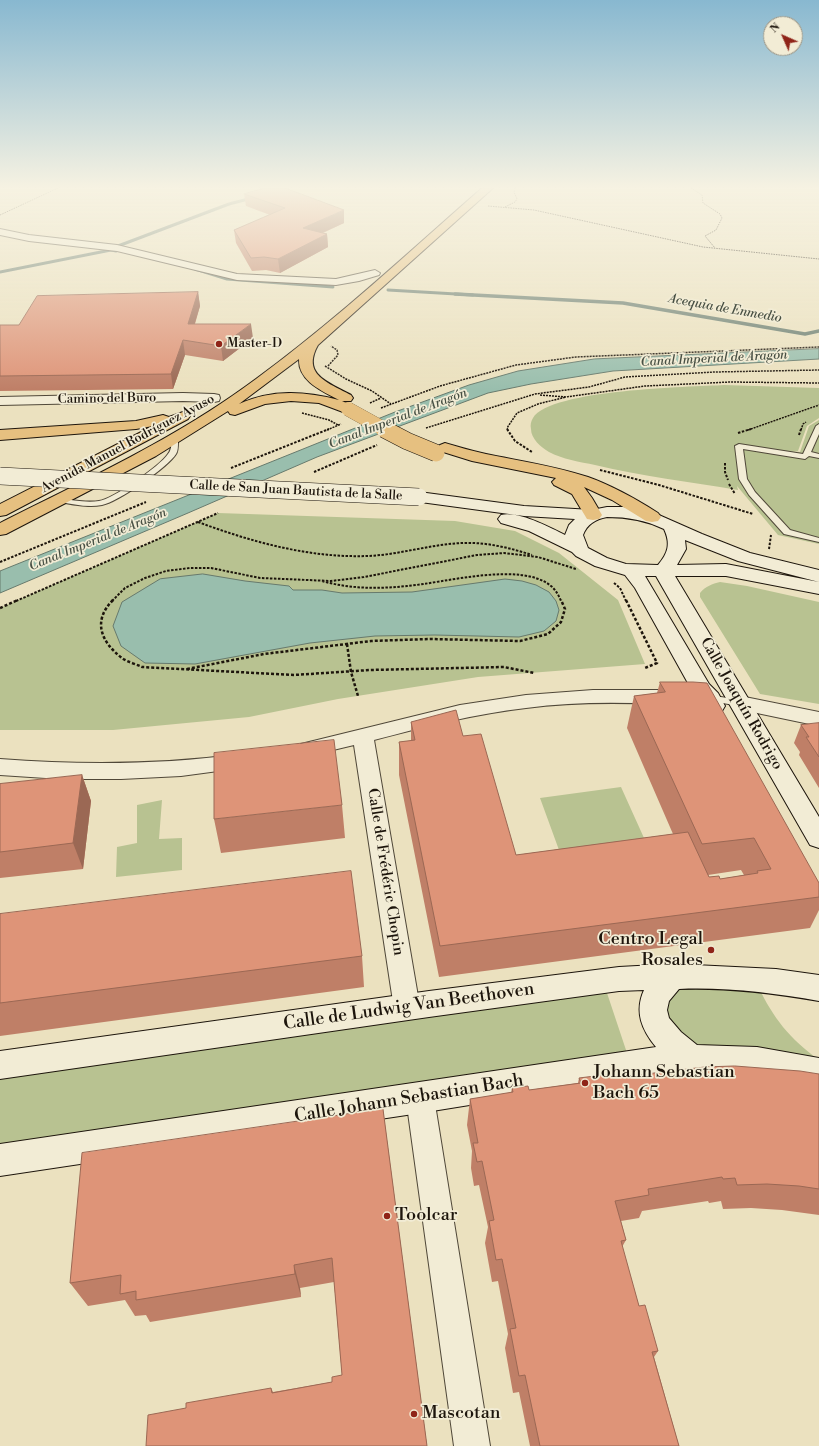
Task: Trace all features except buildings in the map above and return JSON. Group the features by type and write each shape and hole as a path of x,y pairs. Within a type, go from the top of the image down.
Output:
{"highway":[{"name":"Avenida Manuel Rodríguez Ayuso","path":"0,511 159,430 200,407 253,373 276,356 395,255"},
{"name":"Avenida Manuel Rodríguez Ayuso","path":"0,530 150,453 260,384 314,340 411,255"},
{"path":"314,340 306,357 305,363 307,370 311,376 354,407 407,440 485,467 564,483 582,492 587,512"},
{"path":"150,453 255,402 269,399 308,397 323,399 354,407"},
{"path":"0,435 136,425 158,421 200,407"},
{"path":"441,451 548,471 577,479 611,493 652,517"}],"main road":[{"name":"Calle de San Juan Bautista de la Salle","path":"0,476 417,502 524,511 619,511 652,517 671,526"},
{"name":"Calle de San Juan Bautista de la Salle","path":"0,485 417,502 521,522 549,532 601,562 632,571 663,570"},
{"path":"578,548 575,540 576,530 587,512"},
{"path":"663,570 678,547 678,541 671,526"},
{"path":"671,526 744,557 819,576"},
{"path":"663,570 726,570 819,588"},
{"name":"Calle Joaquín Rodrigo","path":"663,570 819,838"},
{"name":"Calle Joaquín Rodrigo","path":"632,571 644,588 694,696 723,722"},
{"path":"674,976 663,983 657,991 653,1003 653,1014 656,1024 668,1042 693,1059"},
{"name":"Calle de Ludwig Van Beethoven","path":"0,1065 619,978 674,976 757,979 819,988"},
{"name":"Calle Johann Sebastian Bach","path":"0,1160 420,1098 649,1062 693,1059 757,1061 819,1072"}],"street":[{"path":"148,255 237,277 336,282 359,278 375,273"},
{"path":"336,282 349,289"},
{"name":"Camino del Buro","path":"0,401 183,397 214,398"},
{"path":"294,752 474,709 514,702 594,696 694,696"},
{"path":"740,703 819,719"},
{"name":"Calle de Frédéric Chopin","path":"363,736 406,1008"},
{"path":"0,767 93,773 156,771 204,768 263,758"},
{"path":"420,1098 472,1446"}],"lane":[{"path":"819,426 805,457 738,446 743,479 752,493 787,532 819,540"},
{"path":"58,500 89,504 102,503 113,499 146,476 172,453 175,442"},
{"path":"806,454 819,456"},
{"path":"694,696 740,703"}],"path":[{"path":"786,255 819,259"},
{"path":"314,340 337,350 338,355 328,366 346,379 372,391 380,398 392,404"},
{"path":"426,428 535,394 589,387 625,377 715,372 819,370"},
{"path":"535,454 515,441 507,428 517,413 538,404 566,397 645,386 730,382 819,383"},
{"path":"535,394 566,397"},
{"path":"733,435 819,405"},
{"path":"799,436 803,424 808,420"},
{"path":"307,475 382,444"},
{"path":"726,459 725,472 731,489 735,494"},
{"path":"597,469 659,485 753,514 749,509"},
{"path":"0,608 218,513"},
{"path":"198,522 218,530 296,551 332,556 368,556 464,543 505,546 583,571"},
{"path":"767,530 772,536 767,555"},
{"path":"534,673 504,668 370,670 294,675 142,667 123,660 109,646 101,633 102,616 110,602 125,588 145,578 166,571 190,568 211,568 260,578 321,581 364,577 477,555 504,553 538,557"},
{"path":"183,670 264,654 347,644 430,639 520,641 548,634 561,622 565,609 558,594 549,585 523,575 490,574 405,587 335,586 321,581"},
{"path":"608,581 620,588 657,662 644,668"},
{"path":"347,644 358,696"}],"shaded area":[{"path":"724,385 819,388 819,418 807,426 798,451 791,451 800,452 809,426 819,420 819,544 778,535 737,486 738,490 648,476 571,460 560,457 546,450 537,442 531,433 531,422 533,418 545,408 566,401 592,395 622,391"},
{"path":"218,513 455,521 515,531 559,553 618,600 645,664 478,677 338,699 249,717 113,730 0,730 0,608"},
{"path":"720,582 747,586 819,602 819,704 760,694 700,597 700,593 705,589"},
{"path":"621,787 644,838 559,850 540,798"},
{"path":"162,800 159,839 182,838 182,870 116,877 117,847 137,843 137,805"},
{"path":"672,986 758,986 776,1018 783,1027 799,1044 819,1060 685,1047 660,1005"},
{"path":"606,990 628,1056 0,1148 0,1074"}],"water":[{"name":"Canal Imperial de Aragón","path":"819,349 819,359 613,371 531,384 488,393 317,457 0,593 0,571 395,412 469,385 518,371 594,359"},
{"path":"203,574 289,586 293,590 322,590 342,593 412,592 505,579 522,581 536,585 549,592 556,601 559,610 556,621 544,631 519,637 435,635 375,636 310,643 195,664 145,663 121,646 113,626 122,602 160,579"}],"waterway":[{"path":"0,272 83,255"},
{"path":"195,269 227,279 333,287"},
{"name":"Acequia de Enmedio","path":"388,290 466,295"},
{"name":"Acequia de Enmedio","path":"455,294 466,295"},
{"name":"Acequia de Enmedio","path":"466,295 623,303 805,334 819,331"},
{"name":"Acequia de Enmedio","path":"466,295 473,295"}],"place":[{"name":"Master-D","path":"219,344"},
{"name":"Centro Legal Rosales","path":"711,950"},
{"name":"Johann Sebastian Bach 65","path":"585,1083"},
{"name":"Toolcar","path":"387,1216"},
{"name":"Mascotan","path":"414,1414"}]}
